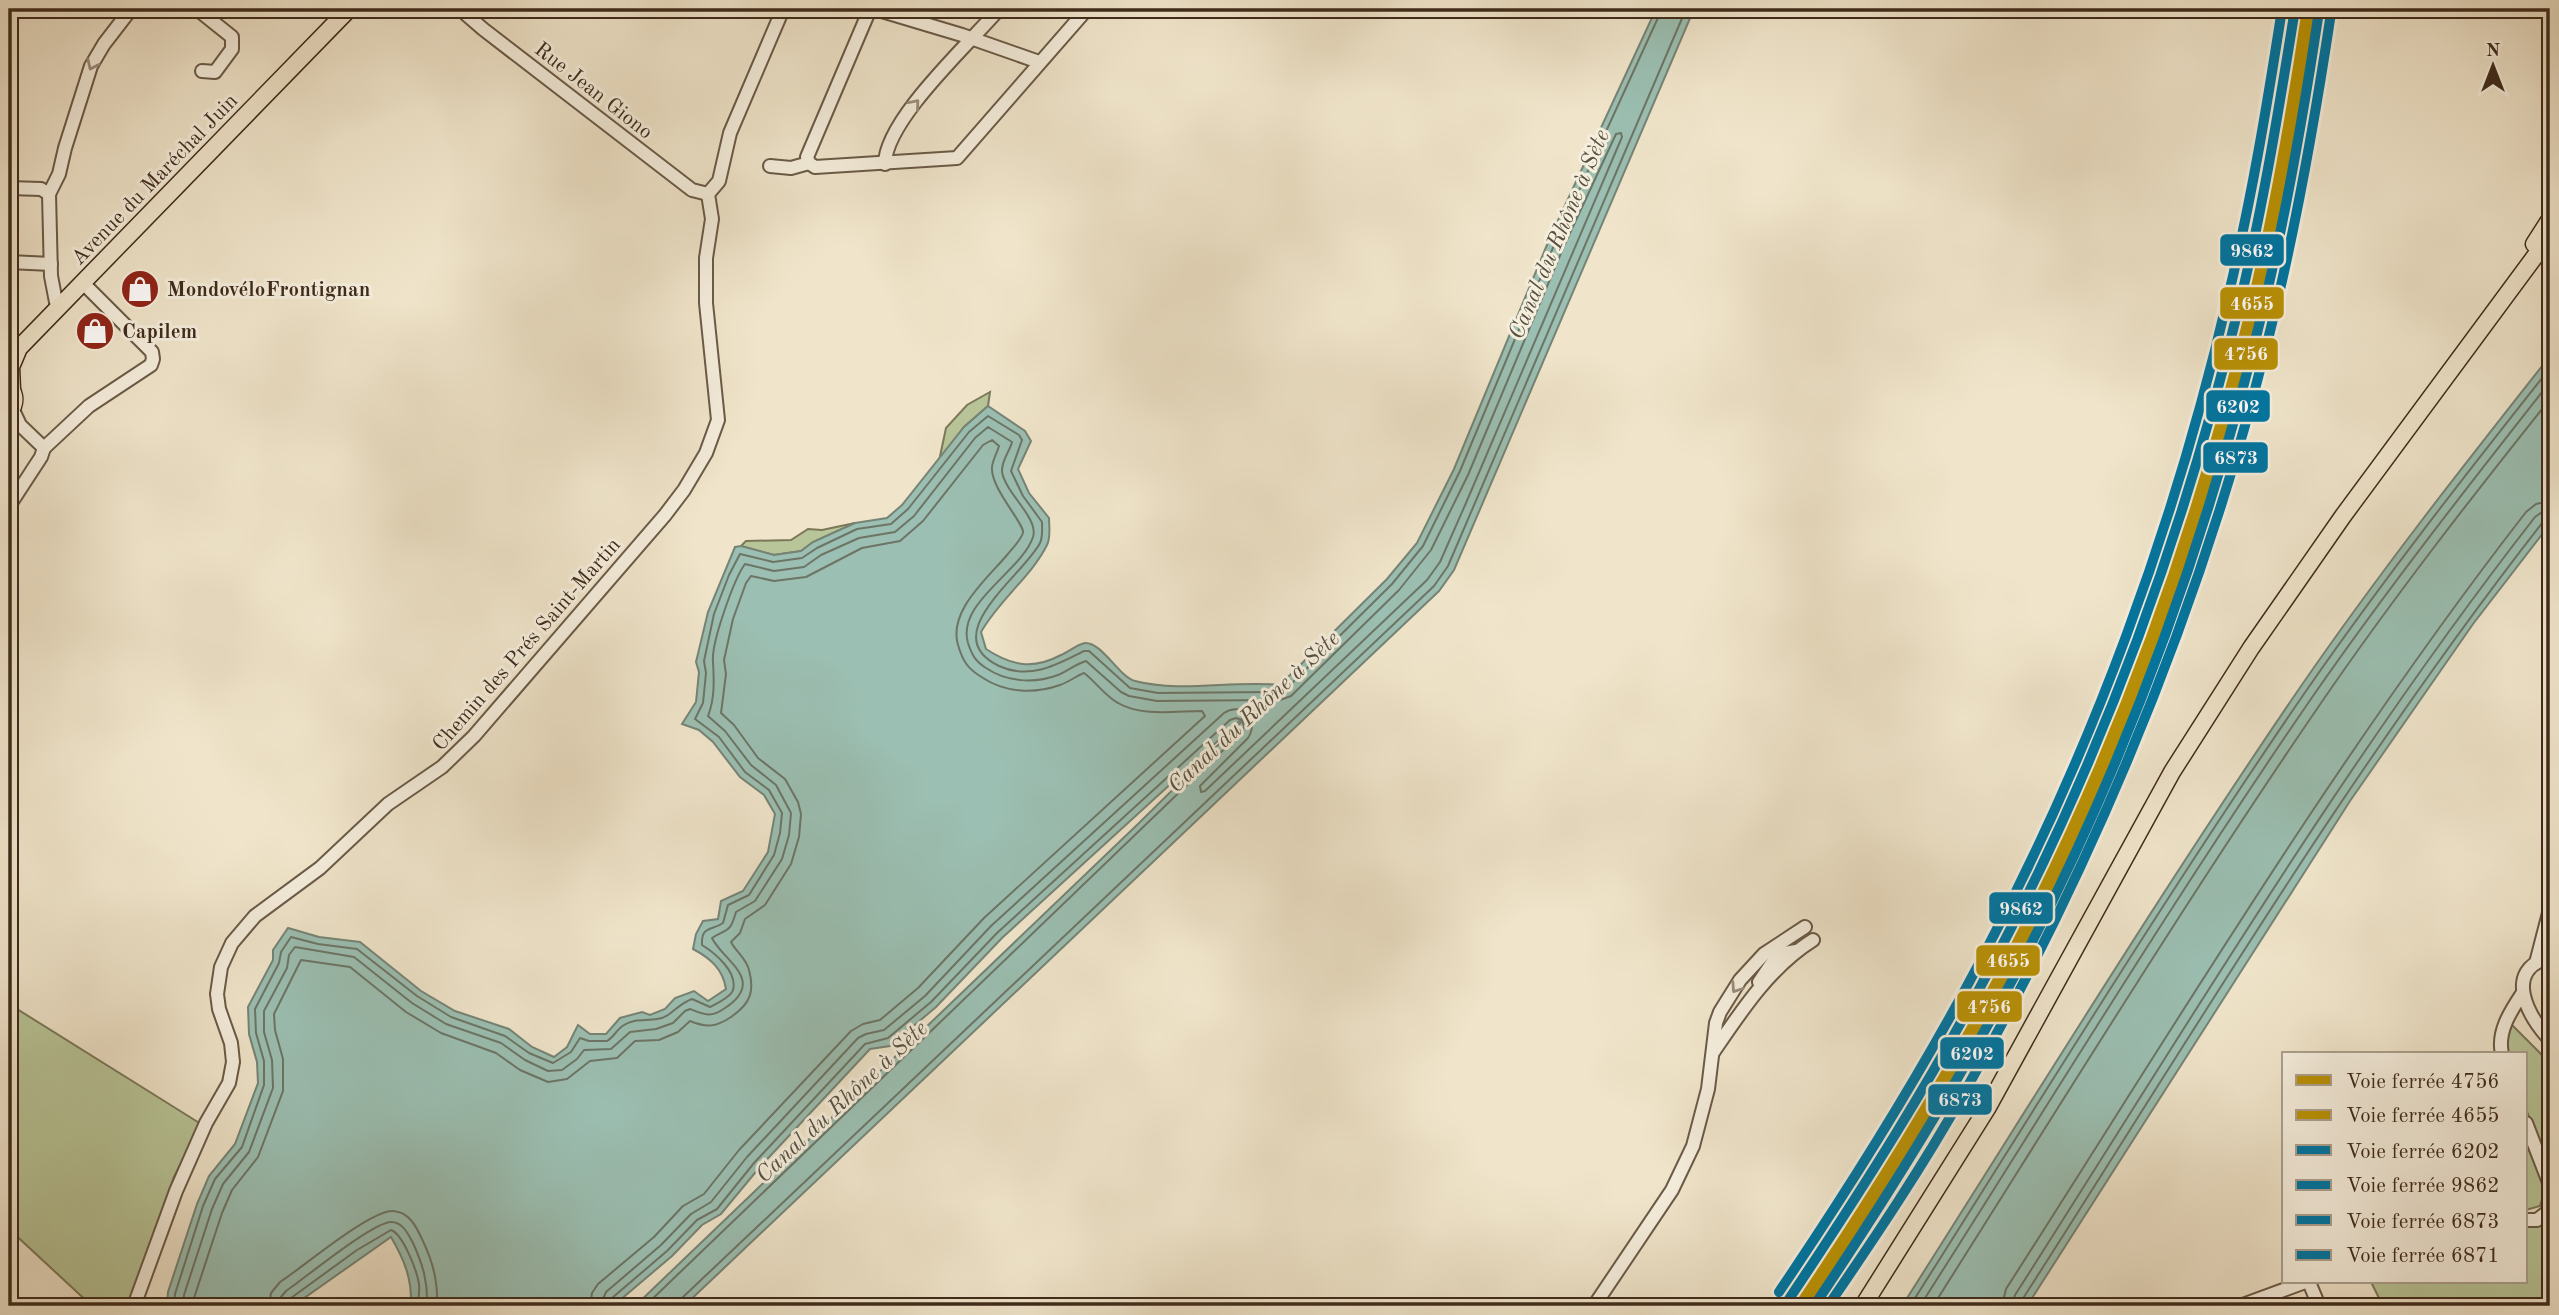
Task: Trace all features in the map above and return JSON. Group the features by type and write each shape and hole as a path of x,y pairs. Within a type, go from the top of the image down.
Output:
{"main road":[{"name":"Avenue du Maréchal Juin","path":"9,352 20,337 342,9"},
{"name":"Avenue du Maréchal Juin","path":"12,416 14,402 10,388 11,367 19,348 349,9"},
{"path":"2530,264 2528,253 2550,219"},
{"path":"1863,1306 1988,1107 2159,796 2251,648 2343,516 2550,236"},
{"path":"2513,286 2526,281 2550,253"}],"street":[{"path":"56,302 52,289 49,194 60,174 65,148 91,66 131,9"},
{"path":"197,9 232,37 232,49 215,72 202,71"},
{"name":"Rue Jean Giono","path":"460,9 692,190 708,194"},
{"path":"708,194 719,181 730,133 783,9"},
{"path":"1039,62 972,38 872,9 807,157 809,163 815,167 957,158 1087,9"},
{"path":"885,164 885,156 901,121 999,9"},
{"path":"770,166 791,168 809,163"},
{"path":"9,188 41,189 49,194"},
{"name":"Chemin des Prés Saint-Martin","path":"134,1306 185,1169 206,1123 229,1083 233,1062 231,1043 217,995 221,967 232,943 255,916 320,868 388,804 442,768 474,736 665,515 706,453 718,420 706,303 706,258 712,219 708,194"},
{"path":"9,262 51,264"},
{"path":"9,506 44,448 72,420 151,365 153,359 152,352 82,282"},
{"path":"12,416 44,448"},
{"path":"2536,963 2550,909"},
{"path":"1594,1306 1683,1170 1693,1146 1708,1089 1716,1023 1720,1012 1740,981 1805,927"},
{"path":"1752,994 1796,951 1813,940"},
{"path":"1776,951 1796,951"},
{"path":"1714,1051 1752,994 1776,951"},
{"path":"2502,1052 2502,1032 2522,994 2526,974 2536,963 2550,957"},
{"path":"2522,994 2550,1040"},
{"path":"2506,1023 2532,1014 2550,1023"},
{"path":"2528,1128 2550,1185"},
{"path":"2528,1220 2537,1220 2550,1210"},
{"path":"2241,1306 2302,1284"},
{"path":"2308,1284 2319,1306"}],"green space":[{"path":"990,392 988,406 964,427 939,461 946,428 967,405"},
{"path":"855,523 813,542 801,551 774,555 741,546 746,541 791,540 808,529 822,530"},
{"path":"9,1004 201,1124 174,1177 130,1306 92,1306 9,1229"},
{"path":"2512,1025 2550,1063 2550,1171 2528,1114 2528,1052 2504,1052 2503,1048"},
{"path":"2528,1148 2546,1186 2540,1206 2528,1209"},
{"path":"2528,1225 2550,1227 2550,1306 2383,1306 2372,1284 2528,1284"}],"water":[{"name":"Canal du Rhône à Sète","path":"1656,9 1694,9 1454,570 1439,591 684,1306 635,1306 1138,824 1279,685 1002,938 936,1007 890,1046 870,1049 759,1168 721,1214 702,1225 672,1256 613,1306 411,1306 407,1270 391,1237 297,1303 286,1306 167,1306 168,1292 197,1204 209,1176 235,1144 258,1083 257,1062 249,1034 248,1007 273,960 273,950 288,928 319,937 360,942 421,991 455,1011 509,1029 532,1047 554,1057 567,1047 578,1025 590,1034 606,1034 620,1018 642,1012 650,1015 665,1009 675,998 694,991 708,1001 726,989 715,965 693,949 696,934 703,921 718,919 721,901 743,891 768,852 775,814 764,795 740,777 713,742 699,730 682,724 696,702 699,672 696,662 708,612 735,547 741,546 774,555 801,551 813,542 855,523 887,518 902,505 964,427 988,406 1025,431 1031,441 1018,469 1029,493 1049,518 1050,532 1040,557 981,632 986,649 1014,662 1032,664 1051,660 1085,643 1098,648 1135,681 1171,686 1244,684 1280,685 1387,579 1417,543 1454,469 1549,240"},
{"path":"2550,356 2550,524 2473,624 2350,801 2027,1306 1902,1306 2147,919 2299,689 2390,562"}],"railway":[{"path":"1785,1306 1893,1141 1984,981 2057,831 2089,736"}],"rail line":[{"name":"6871","path":"1779,1292 1885,1128 1959,1001 2022,880 2094,718 2156,552 2207,382 2244,226 2282,9"},
{"name":"9862","path":"1789,1299 1896,1134 1970,1007 2033,885 2104,724 2166,559 2217,391 2256,232 2295,9"},
{"name":"4655","path":"1799,1306 1906,1140 1981,1012 2044,889 2116,728 2177,562 2229,393 2268,234 2307,9"},
{"name":"4756","path":"1806,1306 1912,1140 1963,1055 2010,968 2083,819 2146,665 2201,508 2247,349 2276,222 2313,9"},
{"name":"6202","path":"1814,1306 1919,1144 2015,975 2092,815 2160,650 2217,480 2272,272 2301,123 2319,11"},
{"name":"6873","path":"1828,1306 1932,1147 2012,1005 2100,824 2176,638 2239,448 2265,351 2302,183 2331,13"}],"place":[{"name":"MondovéloFrontignan","path":"140,289"},
{"name":"Capilem","path":"95,331"}]}
